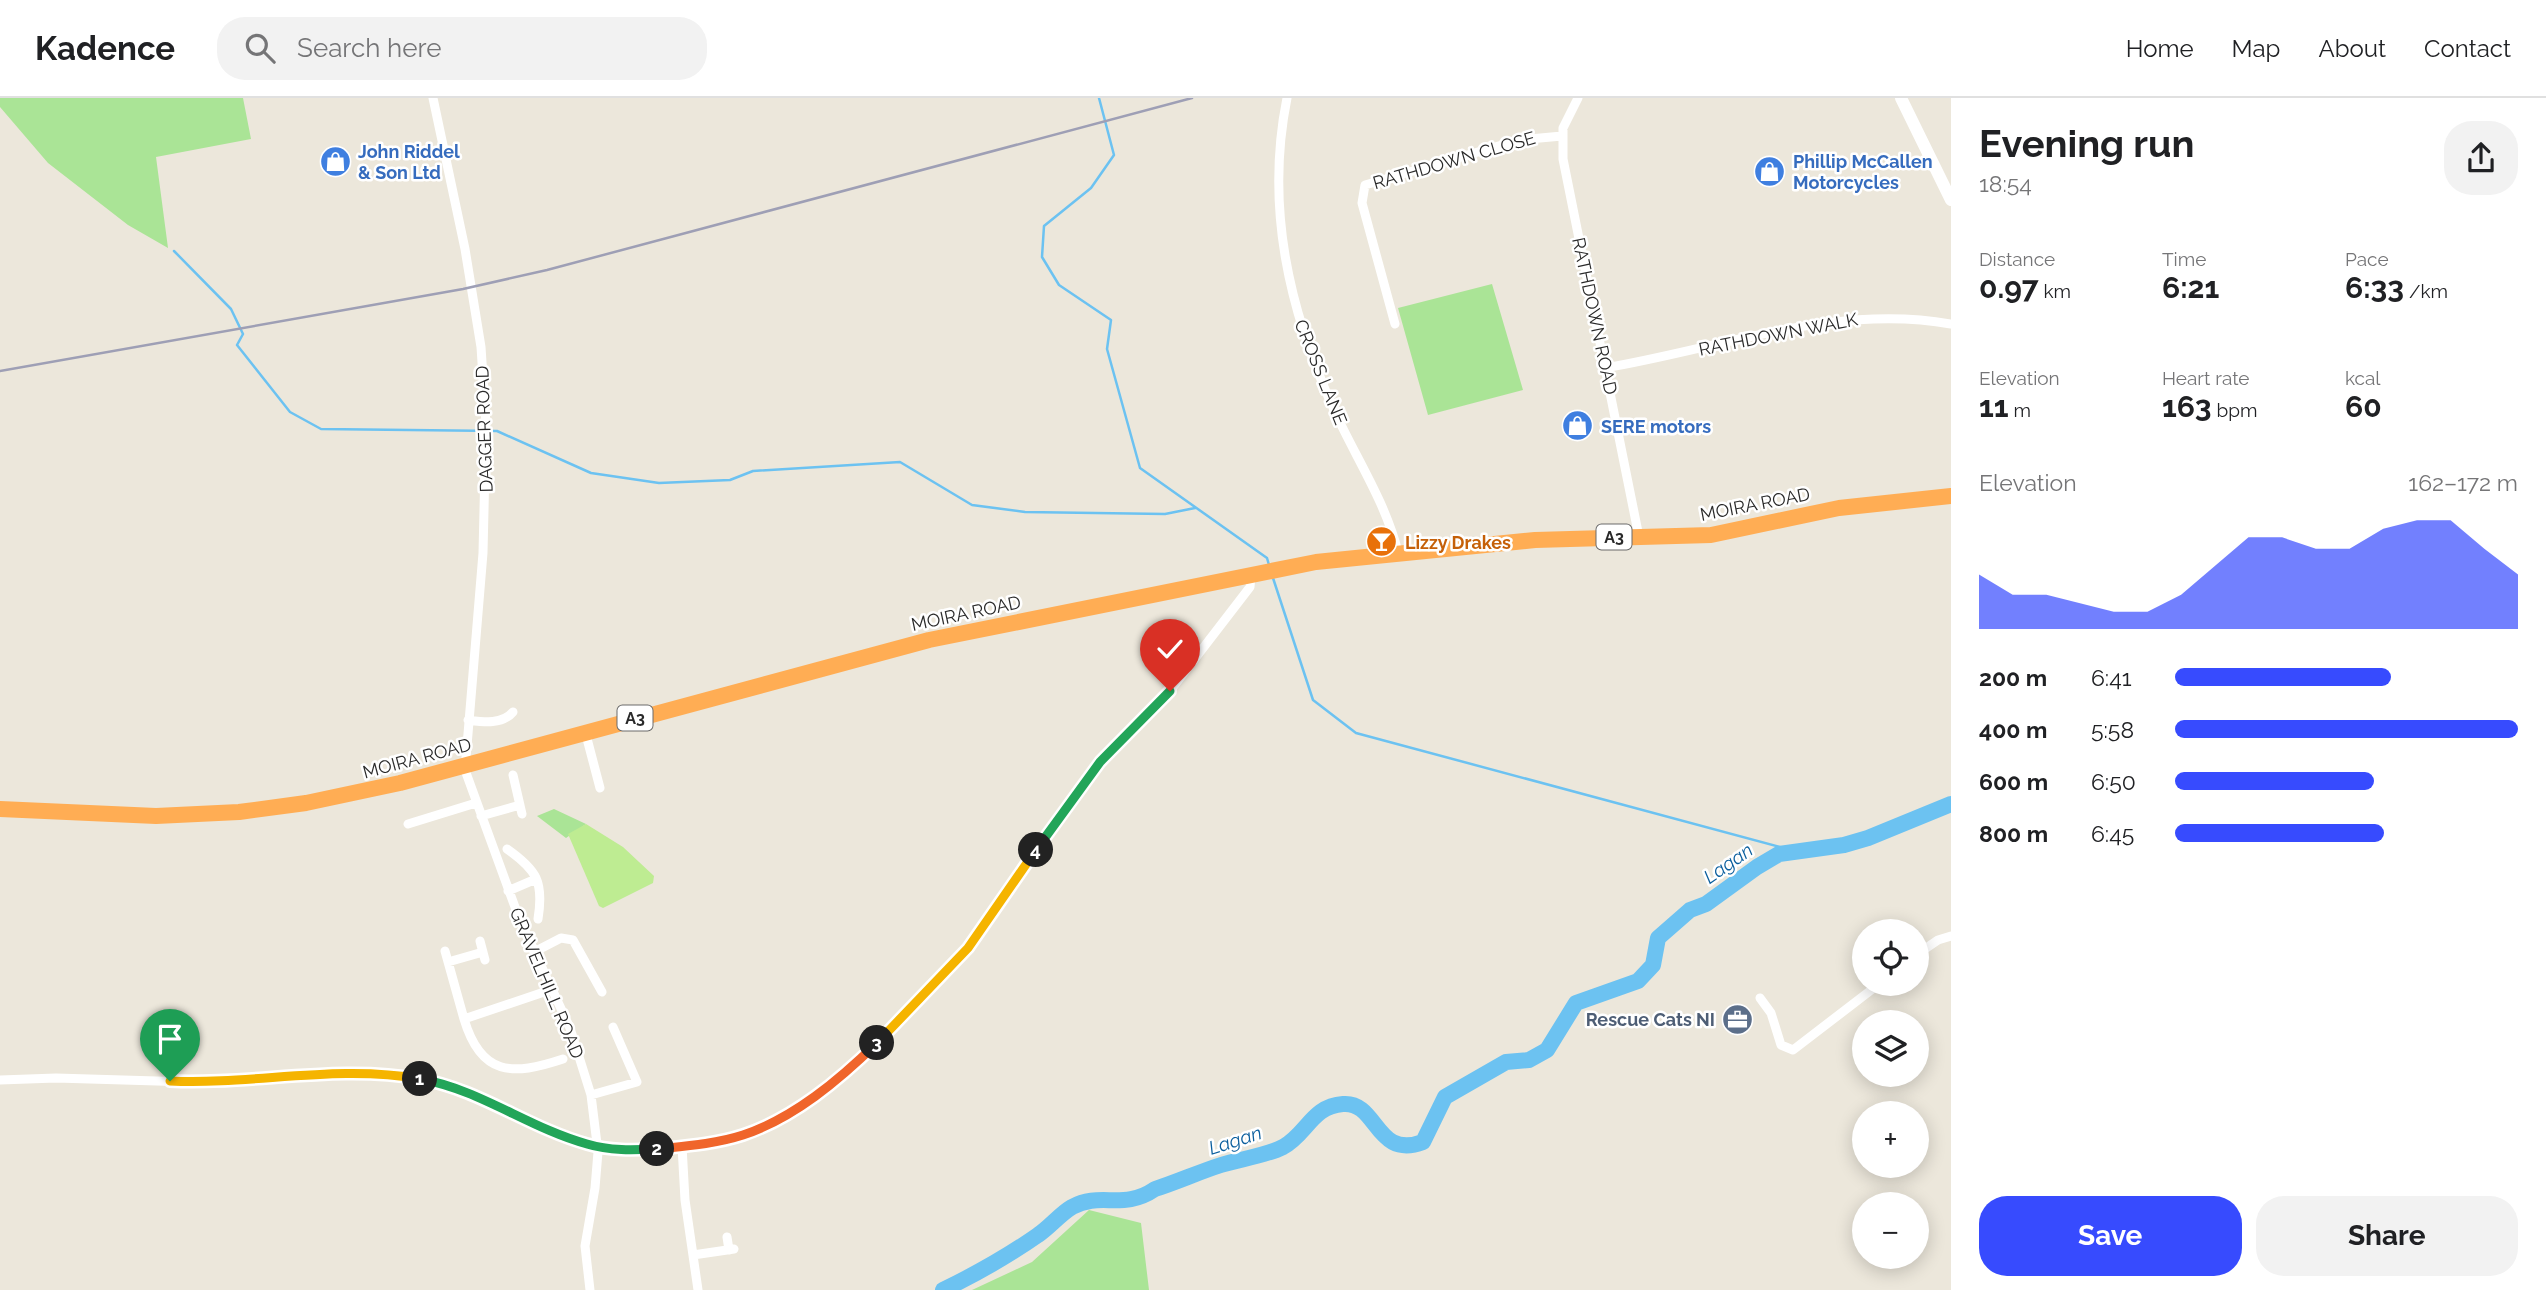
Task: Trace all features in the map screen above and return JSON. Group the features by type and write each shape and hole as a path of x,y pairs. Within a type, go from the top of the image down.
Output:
{"highway":[{"name":"MOIRA ROAD","path":"0,809 156,816 239,812 362,793 929,640 1264,573 1398,552 1535,540 1711,535 1839,508 1951,496"}],"street":[{"name":"DAGGER ROAD","path":"433,98 465,249 481,347 487,439 483,553 465,765"},
{"name":"CROSS LANE","path":"1287,98 1279,142 1277,181 1286,260 1299,322 1335,410 1389,518 1398,552"},
{"name":"RATHDOWN ROAD","path":"1577,98 1562,135 1563,159 1639,537"},
{"path":"1901,98 1951,200"},
{"name":"RATHDOWN CLOSE","path":"1395,324 1362,202 1365,185 1519,140 1562,135"},
{"name":"RATHDOWN WALK","path":"1605,368 1858,318 1897,316 1951,323"},
{"path":"0,1080 56,1077 224,1083 332,1074 410,1077 452,1087 597,1147 633,1150 724,1140 777,1120 825,1088 880,1040 978,935 1079,788 1185,673 1250,587 1264,573"},
{"path":"468,720 488,723 509,717 513,712"},
{"path":"585,731 600,788"},
{"name":"GRAVELHILL ROAD","path":"465,765 508,891 573,1036 591,1095 597,1147 594,1196 585,1246 590,1290"},
{"path":"481,816 521,810 513,775"},
{"path":"415,825 476,803"},
{"path":"507,849 531,866 542,893 538,919"},
{"path":"508,891 536,879"},
{"path":"1929,946 1951,936"},
{"path":"534,952 561,938 573,940 602,992"},
{"path":"448,962 484,956 480,941"},
{"path":"445,951 473,1046 491,1063 521,1070 563,1059"},
{"path":"464,1019 553,989"},
{"path":"1760,998 1771,1013 1781,1045 1793,1051 1864,996"},
{"path":"591,1095 637,1082 613,1027"},
{"path":"682,1146 698,1290"},
{"path":"693,1255 732,1250 727,1237"}],"green space":[{"path":"0,98 243,98 251,139 156,157 168,248 128,225 48,163 0,107"},
{"path":"1492,284 1523,390 1428,415 1398,308"},
{"path":"554,809 586,824 566,838 537,816"},
{"path":"586,824 623,847 654,876 653,883 603,908 599,906 568,834"},
{"path":"1089,1210 1141,1223 1149,1290 972,1290 1032,1262"}],"waterway":[{"path":"1099,98 1114,155 1091,188 1044,226 1042,257 1059,285 1111,320 1107,349 1140,468 1267,558 1269,565"},
{"path":"174,251 231,309 243,334 237,345 290,412 321,429 497,431 591,473 659,483 730,480 753,471 900,462 972,505 1025,512 1165,514 1195,508"},
{"path":"1273,578 1313,700 1356,733 1795,851"},
{"name":"Lagan","path":"943,1290 1015,1250 1072,1207 1093,1201 1133,1199 1213,1168 1276,1150 1291,1142 1317,1115 1333,1106 1343,1104 1364,1111 1386,1137 1395,1143 1407,1145 1423,1142 1445,1097 1506,1062 1529,1060 1547,1050 1576,1003 1638,981 1653,965 1658,938 1690,910 1706,904 1757,867 1779,854 1844,845 1868,838 1951,804"}],"railway":[{"path":"0,371 463,289 547,270 1192,98"}],"place":[{"name":"John Riddel & Son Ltd","path":"335,161"},
{"name":"Phillip McCallen Motorcycles","path":"1770,171"},
{"name":"SERE motors","path":"1578,426"},
{"name":"Lizzy Drakes","path":"1382,542"},
{"name":"Rescue Cats NI","path":"1738,1019"}],"route":[{"path":"170,1081 224,1083 307,1075 389,1075 431,1080 597,1147 657,1149 706,1144 744,1135 799,1107 854,1065 880,1040 968,948 1079,788 1100,762 1170,691"}]}
